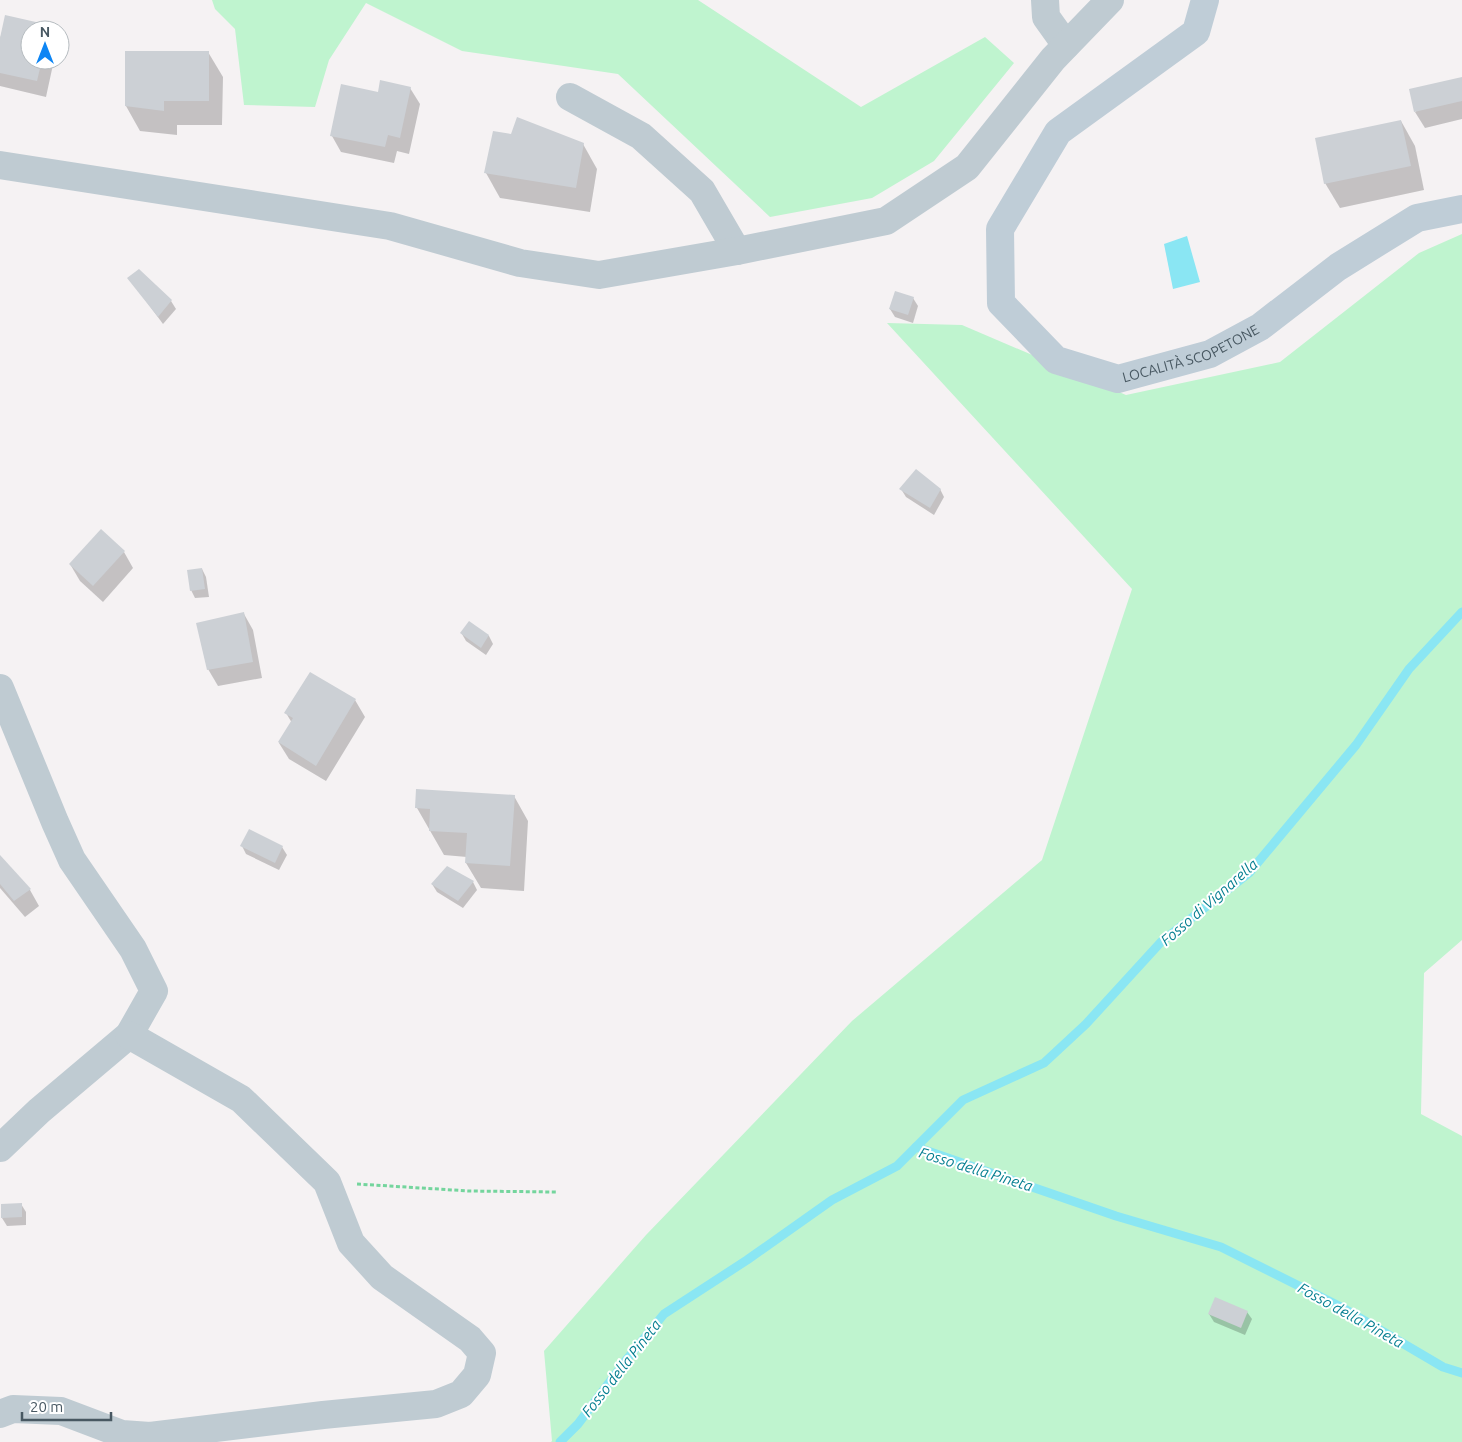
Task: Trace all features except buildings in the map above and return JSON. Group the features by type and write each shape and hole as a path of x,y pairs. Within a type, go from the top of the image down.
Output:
{"main road":[{"name":"LOCALITÀ SCOPETONE","path":"1205,0 1196,32 1058,132 1000,229 1001,303 1056,360 1118,379 1210,354 1260,327 1338,267 1417,218 1462,209"}],"street":[{"path":"1045,0 1046,17 1066,45"},
{"path":"0,165 390,226 520,263 599,275 737,251 886,221 967,167 1053,59 1110,0"},
{"path":"570,97 641,136 702,191 737,251"},
{"path":"0,688 72,860 133,949 154,991 129,1035 39,1111 0,1148"},
{"path":"0,1414 12,1409 60,1411 122,1434 150,1436 324,1415 436,1404 461,1394 477,1375 482,1353 470,1338 382,1277 351,1243 327,1182 241,1099 129,1035"}],"path":[{"path":"327,1182 469,1191 556,1192"}],"green space":[{"path":"212,0 698,0 861,107 985,37 1014,63 934,161 872,198 770,217 618,74 462,51 366,3 329,60 315,107 244,105 235,29 215,9"},
{"path":"1462,234 1462,940 1424,973 1421,1114 1462,1136 1462,1442 551,1442 544,1351 646,1235 852,1021 1042,860 1132,589 887,323 962,325 1126,395 1280,362 1419,253"}],"water":[{"path":"1187,236 1200,282 1173,289 1164,244"}],"waterway":[{"name":"Fosso di Vignarella","path":"560,1442 578,1424 664,1314 747,1260 832,1200 897,1166 963,1100 1044,1063 1086,1024 1161,942 1249,873 1356,745 1409,669 1462,612"},
{"name":"Fosso della Pineta","path":"916,1147 1116,1216 1221,1247 1341,1307 1443,1367 1462,1373"}]}
